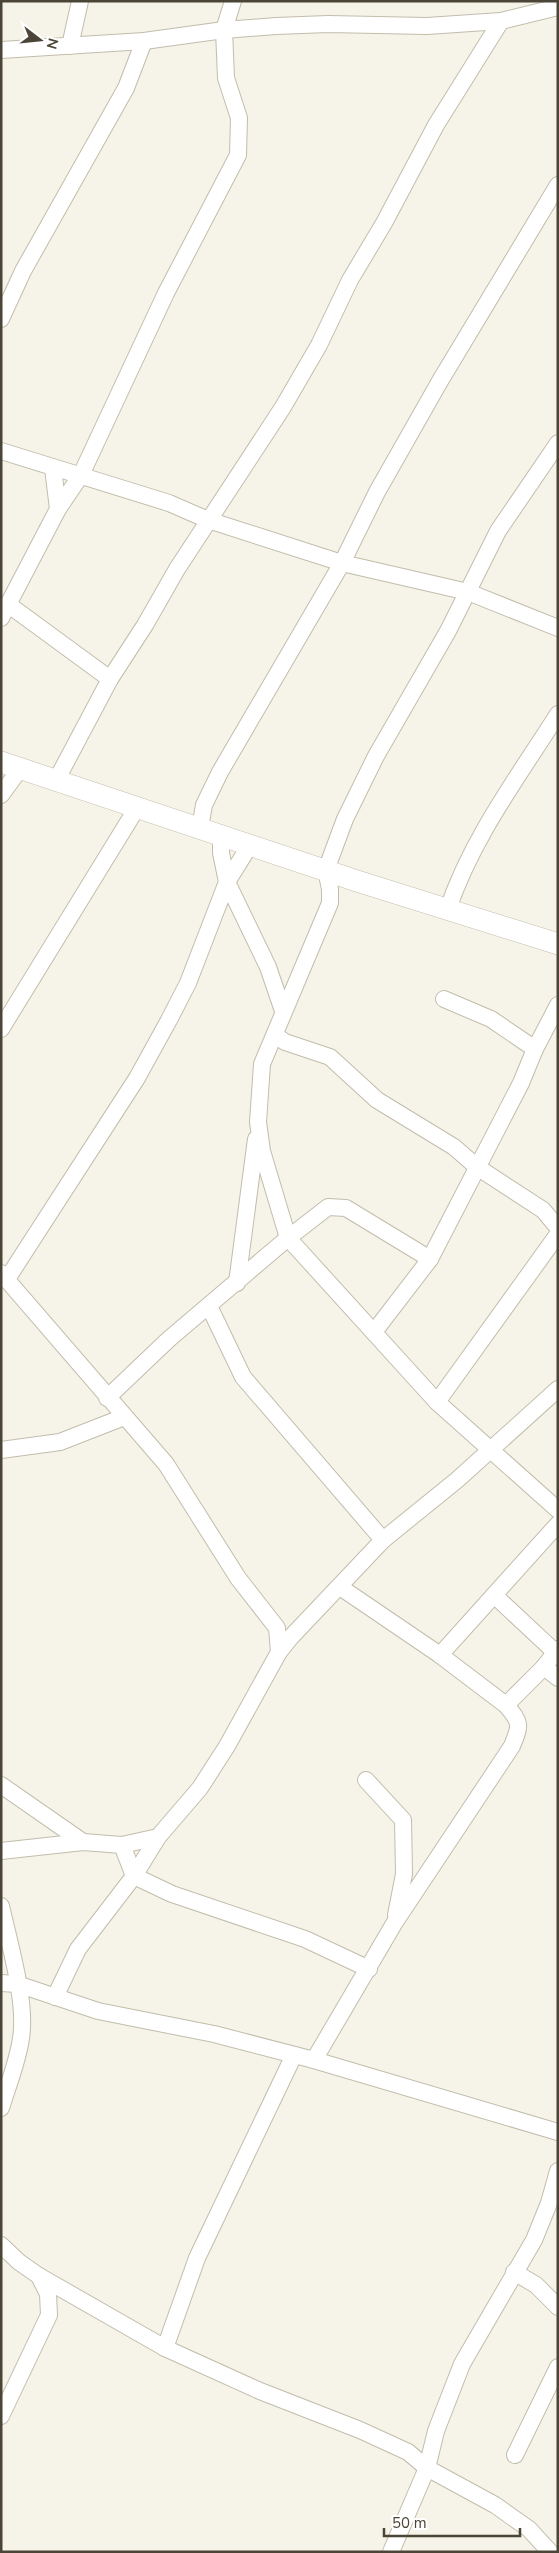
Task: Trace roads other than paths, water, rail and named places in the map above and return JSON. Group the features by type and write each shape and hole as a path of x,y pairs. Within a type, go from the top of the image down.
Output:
{"street":[{"path":"70,46 80,1"},
{"path":"110,679 5,611 58,509 81,475 166,294 238,155 239,118 226,78 224,30 233,1"},
{"path":"1,50 144,41 224,30 328,24 427,26 501,21 554,5"},
{"path":"57,779 110,679 208,520 283,407 319,345 350,280 384,223 436,125 501,21"},
{"path":"1,319 23,271 126,88 144,41"},
{"path":"200,828 204,805 217,778 342,563 377,492 430,398 558,186"},
{"path":"237,1283 258,1122 262,1064 330,903 330,889 326,870 345,820 376,756 416,689 468,592 498,530 558,443"},
{"path":"1,452 169,503 208,520 342,563 468,592 558,628"},
{"path":"54,468 58,509"},
{"path":"448,909 458,879 489,821 558,714"},
{"path":"1,795 10,765 57,779 326,870 558,944"},
{"path":"1,1029 138,806"},
{"path":"221,835 221,854 227,882 268,966 283,1011"},
{"path":"250,845 227,882 188,983 136,1078 4,1276 124,1418 166,1464 238,1578 277,1628 279,1652"},
{"path":"444,999 491,1019 535,1049"},
{"path":"374,1332 430,1259 558,1005"},
{"path":"275,1035 285,1042 330,1057 377,1100 454,1147 477,1167 543,1210 558,1228"},
{"path":"258,1122 268,1175 283,1215 288,1238 438,1402 558,1510"},
{"path":"107,1398 169,1340 288,1238 328,1207 346,1208 430,1259"},
{"path":"438,1402 558,1234"},
{"path":"209,1306 243,1377 384,1540"},
{"path":"55,1997 78,1949 134,1876 158,1837 200,1788 227,1746 279,1652 302,1625 384,1540 558,1389"},
{"path":"1,1450 60,1442 124,1418"},
{"path":"440,1655 558,1524"},
{"path":"314,2060 369,1969 394,1922 512,1746 519,1728 518,1720 506,1705 440,1655 340,1587"},
{"path":"494,1596 556,1650 544,1667 506,1705"},
{"path":"277,1628 302,1625"},
{"path":"544,1667 558,1678"},
{"path":"366,1780 403,1820 406,1853 404,1874 394,1922"},
{"path":"1,1785 83,1842"},
{"path":"1,1851 83,1842 122,1846 158,1837"},
{"path":"122,1846 134,1876 172,1894 305,1939 369,1969"},
{"path":"1,1906 9,1983 22,2022 21,2038 1,2108"},
{"path":"9,1983 98,2011 214,2034 314,2060 558,2132"},
{"path":"165,2348 197,2258 294,2056"},
{"path":"391,2552 427,2468 438,2424 462,2364 534,2240 549,2203 558,2171"},
{"path":"1,2245 19,2262 39,2276 165,2348 260,2391 360,2430 408,2452 427,2468 502,2510 530,2529 550,2552"},
{"path":"514,2272 536,2285 558,2307"},
{"path":"1,2416 49,2315 48,2294 39,2276"},
{"path":"515,2455 558,2367"}]}
